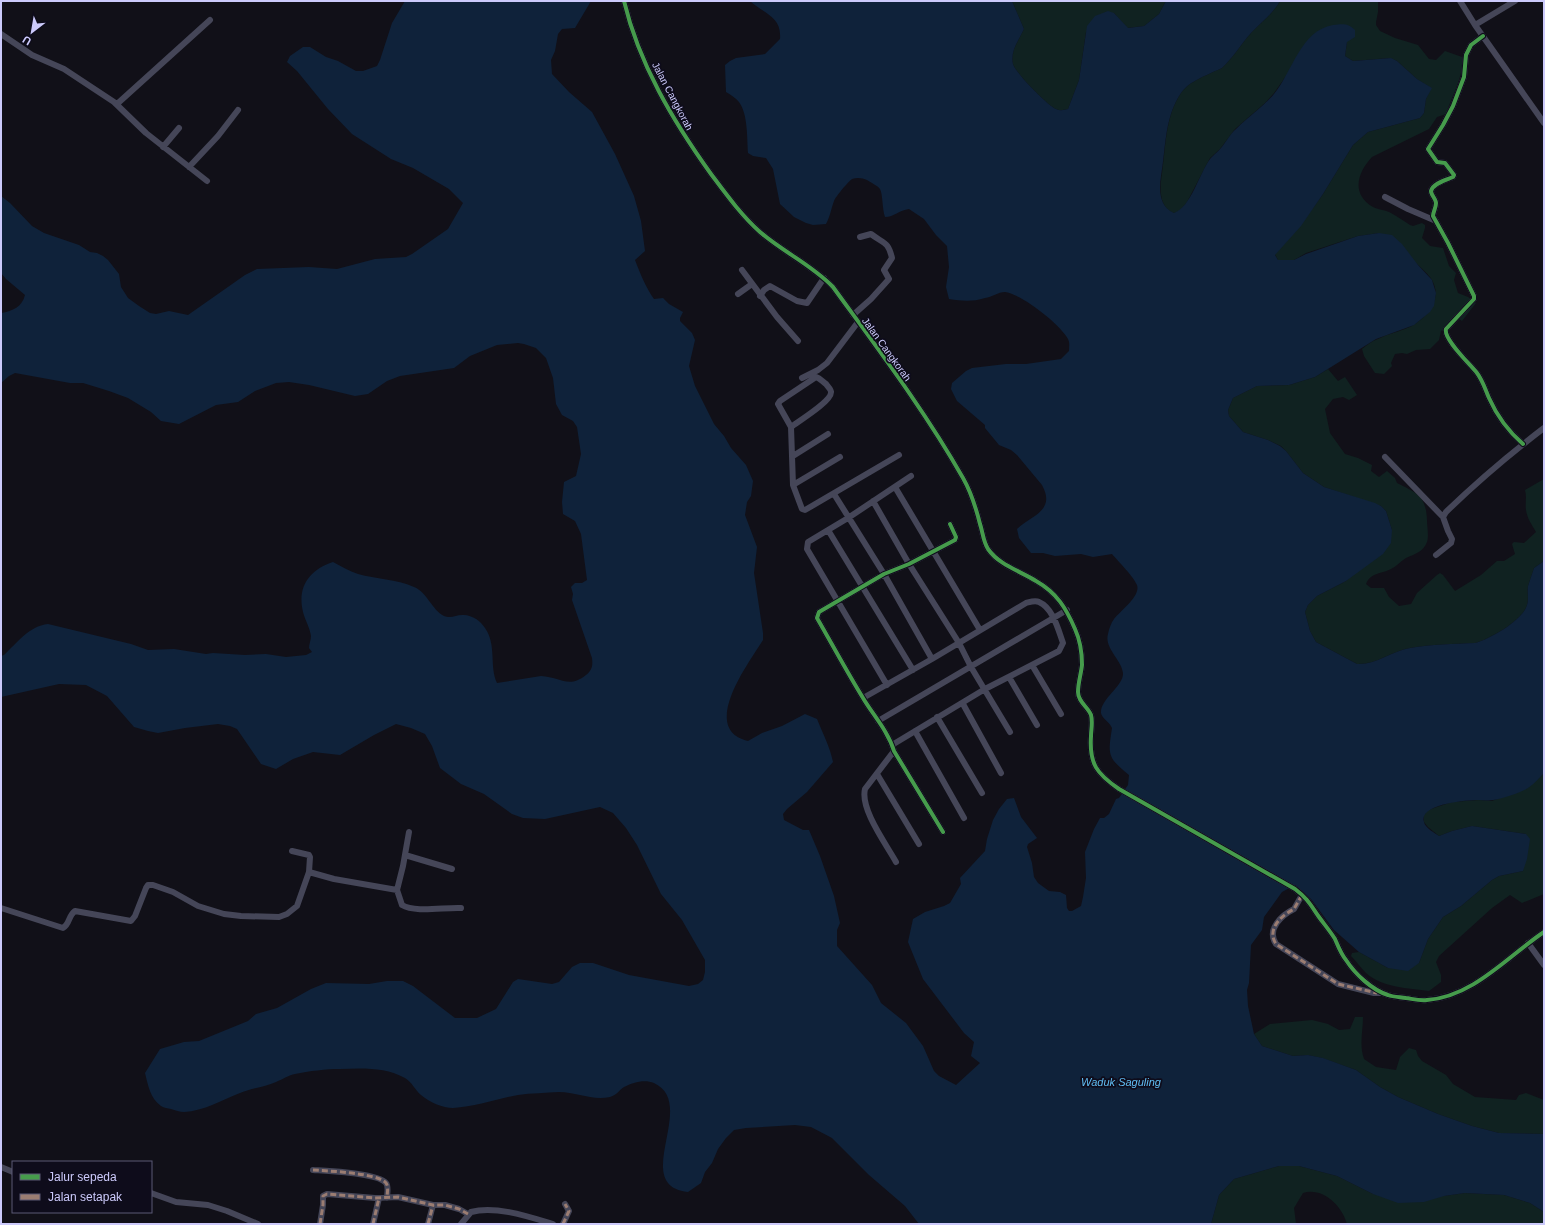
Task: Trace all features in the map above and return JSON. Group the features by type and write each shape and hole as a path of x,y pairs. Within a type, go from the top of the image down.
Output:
{"street":[{"name":"Jalan Cangkorah","path":"624,1 634,37 663,98 676,122 715,179 747,219 759,231 824,278 833,287 922,412 963,478 978,513 984,542 993,555 1003,563 1038,581 1057,596 1067,610 1076,630 1081,650 1082,665 1078,692 1079,699 1091,714 1092,721 1090,748 1094,765 1099,772 1122,791 1295,889 1302,895"},
{"path":"1460,1 1475,25 1544,123"},
{"path":"1475,25 1516,1"},
{"path":"117,104 210,20"},
{"path":"1,34 32,55 64,69 117,104 146,133 206,181"},
{"path":"1483,36 1471,45 1466,55 1464,77 1453,106 1428,149 1437,162 1445,163 1454,175 1453,177 1439,182 1432,190 1431,192 1436,205 1433,214 1474,296 1474,298 1446,329 1445,333 1483,381 1489,398 1502,422 1523,444"},
{"path":"189,167 218,136 238,110"},
{"path":"163,147 179,128"},
{"path":"1385,197 1436,221"},
{"path":"853,315 889,280 884,270 892,258 890,248 887,244 871,234 860,237"},
{"path":"742,270 760,296 792,336 798,341"},
{"path":"760,296 764,290 770,286 797,301 808,303 824,278"},
{"path":"738,294 752,284"},
{"path":"802,378 827,364 858,322"},
{"path":"791,427 830,398 830,389 819,377 816,377 780,401 778,404 791,427 793,485 802,509 805,510 899,456"},
{"path":"1444,517 1446,512 1477,483 1544,428"},
{"path":"793,456 828,434"},
{"path":"793,485 840,457"},
{"path":"1385,457 1444,517 1452,540 1451,543 1436,555"},
{"path":"888,684 808,549 808,542 848,518 911,476"},
{"path":"895,487 980,630"},
{"path":"834,494 884,574 932,659"},
{"path":"873,501 908,564 959,643 971,667 1010,732"},
{"path":"943,832 817,618 819,612 884,574 908,564 955,540 956,536 950,524"},
{"path":"828,530 913,670"},
{"path":"863,698 1026,603 1035,601 1040,602 1054,618 1063,643 1059,651 985,689 963,704 937,717 915,731 893,748 877,774 865,789 864,795 869,813 896,862"},
{"path":"878,721 1067,610"},
{"path":"1032,665 1061,714"},
{"path":"1009,677 1037,725"},
{"path":"963,704 1001,773"},
{"path":"937,717 982,793"},
{"path":"915,731 964,818"},
{"path":"877,774 919,844"},
{"path":"409,832 397,890 402,905 423,909 461,908"},
{"path":"1,908 63,928 67,925 71,914 75,911 131,922 135,916 146,888 148,885 153,885 173,892 203,908 224,914 279,917 287,914 297,906 309,872 309,855 292,851"},
{"path":"405,855 452,869"},
{"path":"309,872 334,879 397,890"},
{"path":"1385,994 1368,983 1347,961 1335,939 1314,907 1302,895 1294,909 1276,922 1274,928 1274,940 1276,944 1338,984 1374,993 1425,1000 1448,996 1474,983 1493,971 1544,932"},
{"path":"1528,943 1544,965"},
{"path":"1,1167 12,1172"},
{"path":"313,1170 361,1174 378,1178 384,1181 387,1186 387,1198"},
{"path":"152,1194 176,1202 208,1205 258,1224"},
{"path":"320,1224 323,1196 325,1194 379,1198 398,1197 433,1205 445,1205 459,1209 468,1214"},
{"path":"373,1224 379,1198"},
{"path":"563,1224 569,1211 565,1204"},
{"path":"428,1224 433,1205"},
{"path":"461,1224 468,1214 476,1210 488,1210 527,1216 554,1224"}],"shaded area":[{"path":"1012,1 1166,1 1159,14 1144,26 1127,28 1114,13 1086,32 1079,80 1068,109 1060,110 1056,109 1039,95 1019,74 1013,64 1012,59 1014,50 1024,29"},
{"path":"1280,1 1378,1 1376,25 1380,31 1395,38 1418,45 1429,59 1436,60 1445,51 1462,57 1461,72 1446,114 1437,117 1429,129 1372,157 1360,176 1359,190 1361,196 1373,207 1389,212 1410,225 1413,226 1422,223 1425,225 1422,238 1430,246 1443,248 1449,266 1456,273 1454,280 1458,293 1468,297 1476,303 1462,321 1459,319 1441,331 1439,340 1430,349 1416,350 1407,354 1395,354 1391,363 1392,366 1384,374 1375,373 1364,356 1362,349 1376,340 1415,324 1430,310 1436,293 1432,280 1428,275 1415,262 1379,233 1358,236 1306,253 1294,260 1278,260 1275,254 1300,226 1323,194 1353,145 1368,132 1420,118 1424,113 1426,99 1431,88 1417,79 1397,61 1390,58 1353,61 1345,56 1347,42 1286,76 1265,103 1235,129 1220,149 1210,158 1187,202 1180,211 1174,213 1169,210 1165,206 1161,196 1167,132 1172,112 1181,93 1194,81 1222,68 1251,33 1274,10"},
{"path":"1328,369 1338,381 1345,377 1357,395 1349,400 1343,397 1333,399 1325,409 1330,433 1345,454 1358,458 1372,465 1371,471 1379,477 1387,471 1395,478 1397,483 1419,496 1425,506 1428,537 1423,548 1388,571 1374,575 1366,584 1371,588 1384,588 1389,597 1399,606 1411,604 1417,593 1440,573 1455,591 1481,575 1497,561 1504,561 1515,554 1512,544 1514,542 1524,543 1536,532 1527,513 1525,490 1544,479 1544,561 1534,568 1528,586 1528,603 1524,611 1513,623 1497,633 1475,643 1410,648 1364,664 1357,664 1316,642 1310,631 1305,612 1308,605 1317,596 1346,581 1392,530 1386,511 1381,506 1324,487 1303,473 1281,446 1243,432 1229,416 1228,410 1233,398 1257,386 1289,385 1315,377"},
{"path":"1544,773 1544,894 1522,903 1510,895 1492,908 1439,956 1436,962 1441,975 1441,982 1429,991 1404,988 1380,982 1366,973 1351,956 1352,953 1359,952 1388,968 1419,963 1428,939 1443,917 1461,906 1492,880 1499,876 1523,871 1526,834 1472,826 1439,836 1424,822 1424,815 1428,810 1452,802 1479,800 1492,801 1527,788"},
{"path":"1355,1017 1363,1017 1361,1043 1364,1059 1376,1067 1396,1070 1400,1057 1409,1048 1416,1050 1422,1061 1446,1075 1453,1084 1475,1097 1516,1100 1519,1095 1526,1093 1544,1100 1544,1134 1499,1133 1472,1126 1438,1114 1398,1097 1380,1087 1356,1070 1322,1058 1308,1055 1293,1056 1262,1046 1254,1034 1270,1024 1312,1020 1328,1024 1339,1030 1350,1029"},
{"path":"1279,1166 1299,1166 1337,1176 1373,1194 1444,1196 1465,1193 1504,1195 1530,1203 1544,1212 1544,1224 1347,1224 1341,1211 1331,1200 1324,1195 1310,1192 1303,1193 1294,1208 1296,1224 1211,1224 1219,1195 1234,1179"}],"water":[{"name":"Waduk Saguling","path":"405,1 591,1 575,28 562,29 558,34 555,51 551,60 552,74 569,92 592,112 615,154 634,196 641,221 645,251 635,260 641,275 654,299 663,298 669,304 683,312 680,321 692,333 695,340 689,366 695,386 714,424 724,436 731,448 746,465 753,481 751,496 747,502 745,515 757,547 754,573 763,640 747,664 732,695 727,710 728,724 734,734 748,741 762,733 782,726 805,714 817,719 833,762 807,792 787,809 783,814 784,820 803,830 809,830 820,856 834,896 840,923 837,930 837,946 872,985 881,1003 906,1023 923,1046 934,1071 939,1076 956,1085 980,1063 971,1056 974,1042 964,1033 923,979 908,942 913,919 925,912 950,903 961,884 960,878 985,851 993,820 999,809 1007,799 1014,798 1021,817 1037,838 1028,844 1027,847 1032,863 1034,877 1038,883 1049,891 1060,892 1066,895 1067,908 1069,911 1081,906 1086,878 1085,852 1100,818 1104,818 1109,814 1116,799 1119,798 1128,785 1129,775 1116,764 1111,755 1110,744 1112,728 1101,713 1104,703 1120,683 1123,673 1120,663 1111,649 1107,639 1109,630 1114,619 1136,594 1137,585 1112,554 1093,557 1081,554 1055,556 1043,553 1031,553 1019,538 1017,529 1040,512 1044,507 1046,494 1042,485 1017,455 1011,450 999,445 985,428 985,425 957,401 951,389 952,383 972,368 1006,364 1026,364 1061,359 1069,351 1069,344 1068,339 1058,326 1031,304 1021,298 1005,292 971,301 949,299 946,287 949,267 947,246 936,235 924,219 909,209 885,217 880,189 865,179 852,179 845,186 834,201 826,224 813,225 806,223 794,217 780,204 773,169 766,158 753,156 748,153 746,126 742,107 738,101 726,92 725,65 736,58 765,54 780,39 780,31 775,20 750,1 1012,1 1024,29 1014,50 1012,59 1013,64 1019,74 1039,95 1056,109 1060,110 1068,109 1079,80 1087,26 1095,16 1108,11 1114,13 1128,28 1144,26 1159,14 1166,1 1280,1 1274,10 1251,33 1222,68 1203,77 1184,89 1175,103 1166,134 1160,187 1161,198 1165,207 1174,213 1180,210 1190,197 1210,159 1234,131 1274,94 1281,85 1305,43 1322,29 1333,25 1345,24 1350,26 1355,30 1355,37 1347,42 1345,56 1353,61 1391,58 1397,61 1417,79 1432,88 1426,99 1424,113 1420,118 1368,132 1353,145 1323,194 1301,226 1275,255 1278,260 1294,260 1306,254 1358,236 1379,233 1392,235 1402,244 1432,280 1436,293 1434,306 1430,312 1414,325 1376,339 1315,377 1289,385 1257,386 1233,398 1228,410 1229,416 1243,432 1268,440 1280,446 1286,451 1303,473 1324,487 1375,503 1386,511 1392,530 1391,543 1383,554 1346,581 1317,596 1308,605 1305,612 1310,631 1316,642 1357,664 1371,662 1410,648 1475,643 1497,633 1513,623 1524,611 1528,603 1528,586 1534,568 1544,561 1544,773 1528,788 1512,795 1491,800 1472,800 1445,804 1428,811 1424,816 1426,826 1439,836 1472,826 1526,834 1530,839 1527,859 1523,871 1499,876 1492,880 1461,906 1443,917 1428,939 1419,963 1408,971 1388,968 1359,952 1334,930 1311,899 1295,885 1282,892 1264,917 1262,930 1251,945 1249,983 1247,990 1248,1006 1254,1034 1262,1046 1293,1056 1308,1055 1323,1058 1356,1070 1380,1087 1398,1097 1438,1114 1472,1126 1499,1133 1544,1134 1544,1212 1530,1203 1504,1195 1465,1193 1444,1196 1424,1202 1398,1203 1373,1194 1337,1176 1299,1166 1279,1166 1234,1179 1219,1195 1211,1224 919,1224 905,1206 869,1175 832,1138 811,1127 795,1125 734,1130 718,1149 712,1163 705,1172 701,1183 688,1192 671,1186 664,1175 663,1160 669,1125 670,1108 666,1093 654,1083 650,1082 643,1081 631,1084 610,1097 603,1098 566,1092 533,1093 477,1105 449,1108 424,1098 412,1084 398,1074 382,1070 335,1069 312,1071 293,1075 272,1084 245,1091 199,1110 184,1112 163,1107 157,1103 150,1091 145,1073 160,1049 184,1042 199,1041 248,1021 256,1014 277,1008 311,989 326,983 369,984 387,981 403,981 413,986 455,1018 477,1018 496,1009 513,982 518,979 552,984 559,982 572,967 580,963 593,963 629,975 689,986 698,984 703,980 705,972 705,960 682,920 661,894 637,845 626,828 613,813 600,807 545,819 523,818 512,814 484,794 461,784 440,768 432,746 425,734 411,728 396,724 340,755 313,752 293,759 276,769 261,764 237,729 218,724 158,733 134,727 107,696 86,685 59,684 1,697 1,656 29,632 41,625 48,624 131,644 148,650 174,649 206,654 266,654 286,657 306,655 312,652 309,648 311,638 302,603 304,587 311,575 325,565 333,562 358,574 407,584 419,589 436,610 444,616 451,617 465,615 472,617 481,623 491,641 493,670 497,683 541,676 569,682 580,679 591,670 592,658 572,600 573,594 571,587 575,583 582,583 587,580 581,534 575,521 563,514 562,502 564,482 576,476 581,454 577,427 573,421 562,415 556,404 553,378 546,358 536,348 518,343 497,345 470,356 454,368 400,376 387,381 368,394 355,396 309,385 289,382 276,383 255,391 238,402 216,405 179,424 161,421 151,412 128,398 83,383 70,383 15,373 1,383 1,313 16,308 22,303 25,295 1,273 1,196 10,203 32,226 44,233 79,245 90,252 103,256 119,274 121,287 128,298 150,313 156,314 169,311 188,315 245,275 257,269 309,267 337,269 375,259 406,257 448,229 463,203 449,189 413,168 391,159 352,134 328,109 297,71 287,62 290,56 303,47 310,47 326,57 338,61 356,71 363,71 377,66 392,23"}],"marked path":[{"path":"1302,895 1294,909 1280,919 1274,928 1273,938 1276,944 1338,984 1377,993"},
{"path":"313,1170 352,1173 381,1180 387,1185 387,1198"},
{"path":"320,1224 323,1196 327,1194 375,1198 398,1197 433,1205 445,1205 459,1209 468,1214"},
{"path":"373,1224 379,1198"},
{"path":"563,1224 569,1211 565,1204"},
{"path":"428,1224 433,1205"}],"cycle path":[{"path":"624,1 630,24 648,69 659,91 683,133 711,174 728,197 760,232 807,265 833,287 901,381 963,478 971,494 988,549 1004,564 1030,577 1050,591 1068,614 1075,629 1082,656 1078,696 1091,715 1091,754 1100,773 1111,784 1119,789 1295,889 1311,905 1335,939 1340,950 1354,971 1364,981 1382,993 1394,997 1424,1000 1444,997 1460,991 1489,974 1544,932"},
{"path":"1483,36 1471,45 1466,55 1464,77 1453,106 1428,149 1437,162 1445,163 1454,175 1453,177 1437,184 1432,188 1431,192 1436,203 1433,216 1474,296 1474,299 1446,329 1446,333 1453,345 1479,376 1499,417 1512,434 1523,444"},
{"path":"943,832 817,618 819,612 884,574 909,564 955,540 956,537 950,524"}]}
